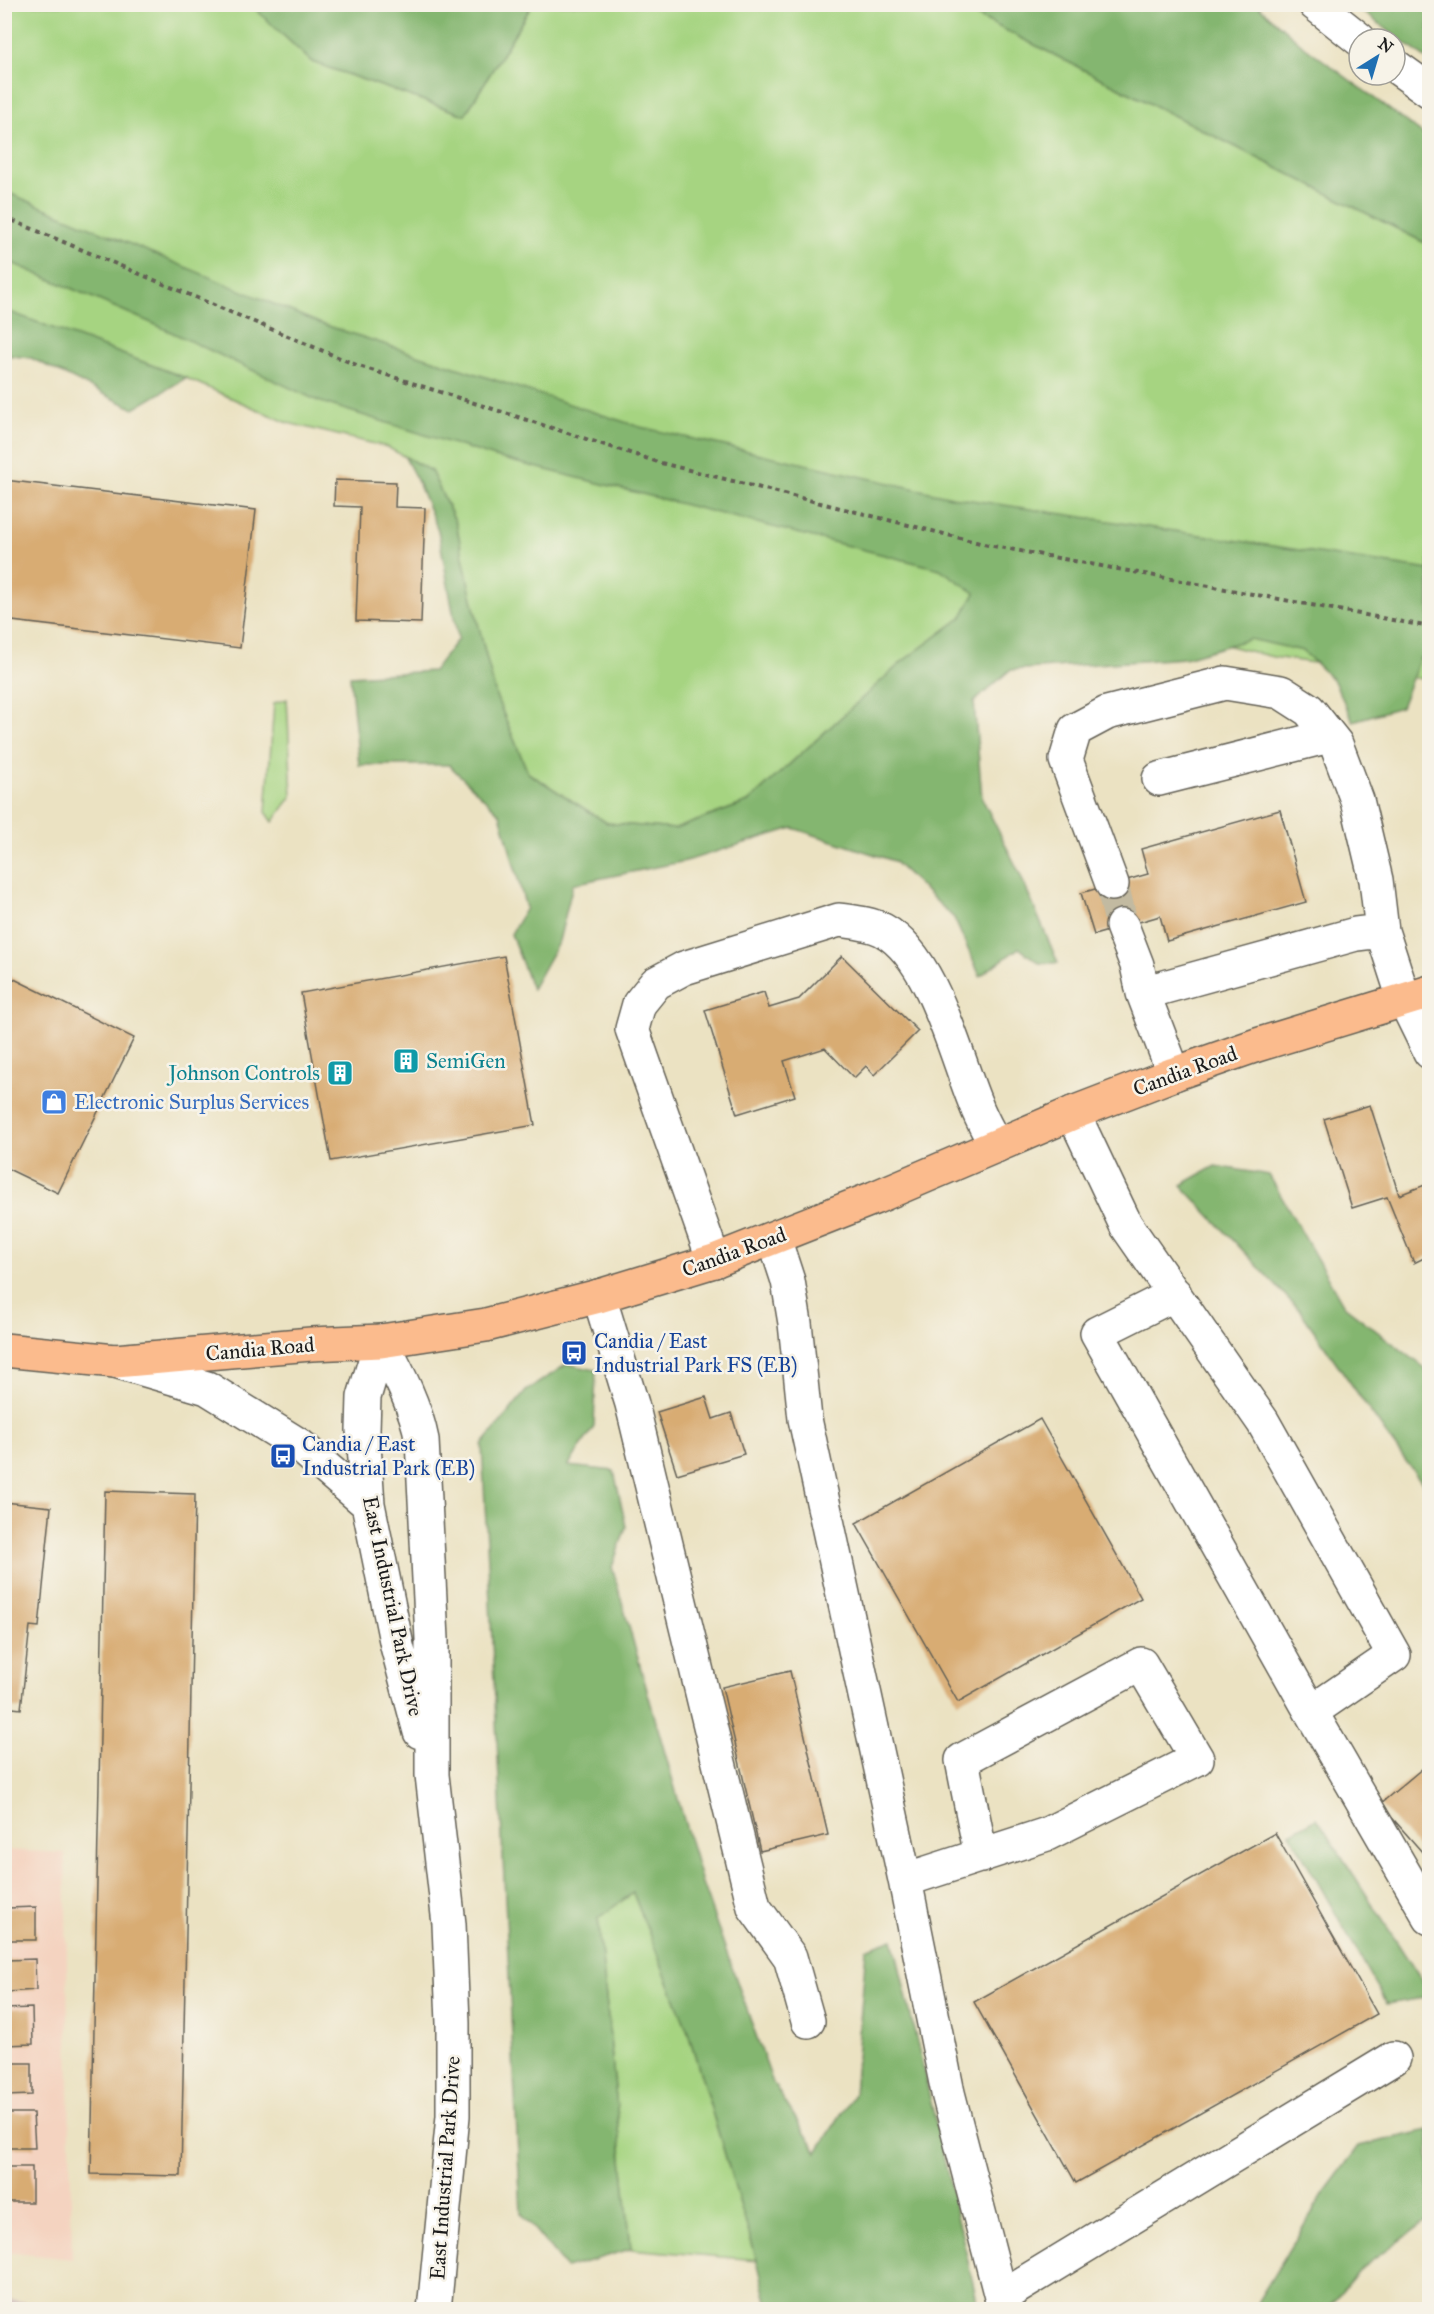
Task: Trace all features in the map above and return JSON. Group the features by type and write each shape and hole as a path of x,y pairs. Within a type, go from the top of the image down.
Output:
{"main road":[{"name":"Candia Road","path":"4,1350 115,1361 311,1344 381,1341 486,1325 599,1296 714,1261 874,1198 1073,1113 1174,1074 1417,995"}],"street":[{"path":"1315,4 1347,29"},
{"path":"1407,75 1430,91"},
{"path":"1112,884 1066,760 1074,730 1107,713 1225,683 1281,692 1309,710 1336,744 1357,800 1376,880 1382,931 1417,995 1430,1052"},
{"path":"1159,779 1329,736"},
{"path":"714,1261 632,1029 639,1004 656,983 684,968 839,920 860,922 883,930 904,946 919,967 935,998 976,1107 996,1146"},
{"path":"1122,927 1137,966 1143,993 1174,1074"},
{"path":"1143,993 1356,934 1382,931"},
{"path":"1073,1113 1126,1225 1263,1422 1394,1655 1311,1712"},
{"path":"774,1238 788,1281 805,1419 905,1880 948,2093 1003,2303 1394,2058"},
{"path":"1174,1294 1097,1333 1430,1918"},
{"path":"599,1296 632,1404 754,1907 790,1957 808,2021"},
{"name":"East Industrial Park Drive","path":"381,1341 364,1397 363,1430 368,1504 397,1646 432,1774"},
{"name":"East Industrial Park Drive","path":"381,1341 410,1397 422,1440 432,1639 432,1774 449,1924 453,2023 453,2116 434,2310"},
{"path":"115,1361 207,1389 299,1445 368,1504"},
{"path":"905,1880 981,1856 1047,1834 1197,1759 1141,1664 962,1760 981,1856"}],"path":[{"path":"4,217 359,366 661,463 988,545 1430,627"}],"shaded area":[{"path":"4,1850 65,1853 72,2259 5,2252"},
{"path":"5,2299 78,2309 5,2309"}],"green space":[{"path":"5,5 251,5 312,62 465,115 532,5 956,5 1429,245 1429,680 1273,657 1143,624 975,594 961,618 903,661 748,802 675,829 607,823 528,773 496,696 456,523 431,471 387,447 288,423 186,378 5,311"},
{"path":"251,5 532,5 465,115 312,62"},
{"path":"956,5 1257,5 1300,43 1347,78 1347,87 1359,87 1429,139 1429,245"},
{"path":"1354,5 1429,5 1429,61 1407,45 1407,27 1383,27"},
{"path":"4,191 319,323 640,427 952,497 1429,570 1429,656 1420,658 1401,707 1353,721 1334,681 1303,651 1250,639 1185,658 1010,670 974,702 982,798 1019,872 1058,963 1039,963 1019,948 980,976 954,918 894,861 793,828 686,861 573,884 559,941 532,989 511,934 526,908 500,814 449,765 359,765 350,676 433,671 458,639 438,530 404,456 431,471 456,523 496,696 528,773 607,823 675,829 748,802 903,661 961,618 975,593 940,569 495,457 318,401 154,324 5,260"},
{"path":"4,311 186,378 134,409 31,358 5,355"},
{"path":"287,699 292,796 273,822 266,812 274,703"},
{"path":"1215,1166 1269,1175 1344,1306 1425,1368 1430,1376 1429,1492 1301,1312 1181,1185"},
{"path":"567,1364 596,1370 594,1427 568,1466 614,1471 626,1527 612,1567 702,1883 773,2083 817,2152 854,2094 866,1949 893,1939 979,2309 769,2309 757,2260 687,2029 633,1893 598,1918 631,2249 566,2268 521,2213 482,1445 526,1391"},
{"path":"1317,1818 1429,1992 1429,1997 1387,2004 1290,1833"},
{"path":"633,1893 687,2029 757,2260 631,2249 598,1918"},
{"path":"1429,2130 1429,2219 1362,2268 1327,2309 1253,2309 1324,2193 1359,2146"}],"building":[{"path":"4,480 256,510 240,648 4,620"},
{"path":"335,480 396,482 395,507 425,508 421,623 356,621 360,507 334,506"},
{"path":"1280,810 1306,902 1167,941 1160,916 1094,935 1081,893 1148,874 1141,849"},
{"path":"504,956 535,1125 331,1161 301,993"},
{"path":"842,956 918,1031 874,1075 866,1066 854,1078 825,1048 784,1061 795,1096 737,1114 705,1010 764,992 769,1008 799,999"},
{"name":"Electronic Surplus Services","path":"4,974 134,1038 58,1193 4,1167"},
{"path":"1370,1105 1399,1195 1430,1183 1430,1255 1414,1263 1387,1197 1352,1208 1324,1119"},
{"path":"706,1397 713,1419 731,1413 744,1454 677,1474 657,1412"},
{"path":"1040,1419 1141,1598 958,1702 856,1523"},
{"path":"105,1491 195,1494 181,2176 91,2174"},
{"path":"4,1502 51,1507 39,1627 30,1626 21,1709 4,1707"},
{"path":"790,1671 828,1835 760,1851 722,1687"},
{"path":"1430,1762 1430,1861 1380,1804"},
{"path":"1275,1833 1377,2014 1076,2183 974,2002"},
{"path":"36,1907 36,1940 8,1940 8,1908"},
{"path":"35,1959 36,1990 8,1992 7,1960"},
{"path":"32,2008 33,2044 4,2045 4,2009"},
{"path":"4,2063 32,2063 32,2095 4,2096"},
{"path":"4,2113 33,2113 35,2148 4,2148"},
{"path":"4,2167 32,2167 32,2202 4,2202"}],"tunnel":[{"path":"1112,884 1122,926"}],"place":[{"name":"SemiGen","path":"406,1061"},
{"name":"Johnson Controls","path":"340,1073"},
{"name":"Electronic Surplus Services","path":"54,1102"},
{"name":"Candia / East Industrial Park FS (EB)","path":"574,1353"},
{"name":"Candia / East Industrial Park (EB)","path":"283,1456"}]}
